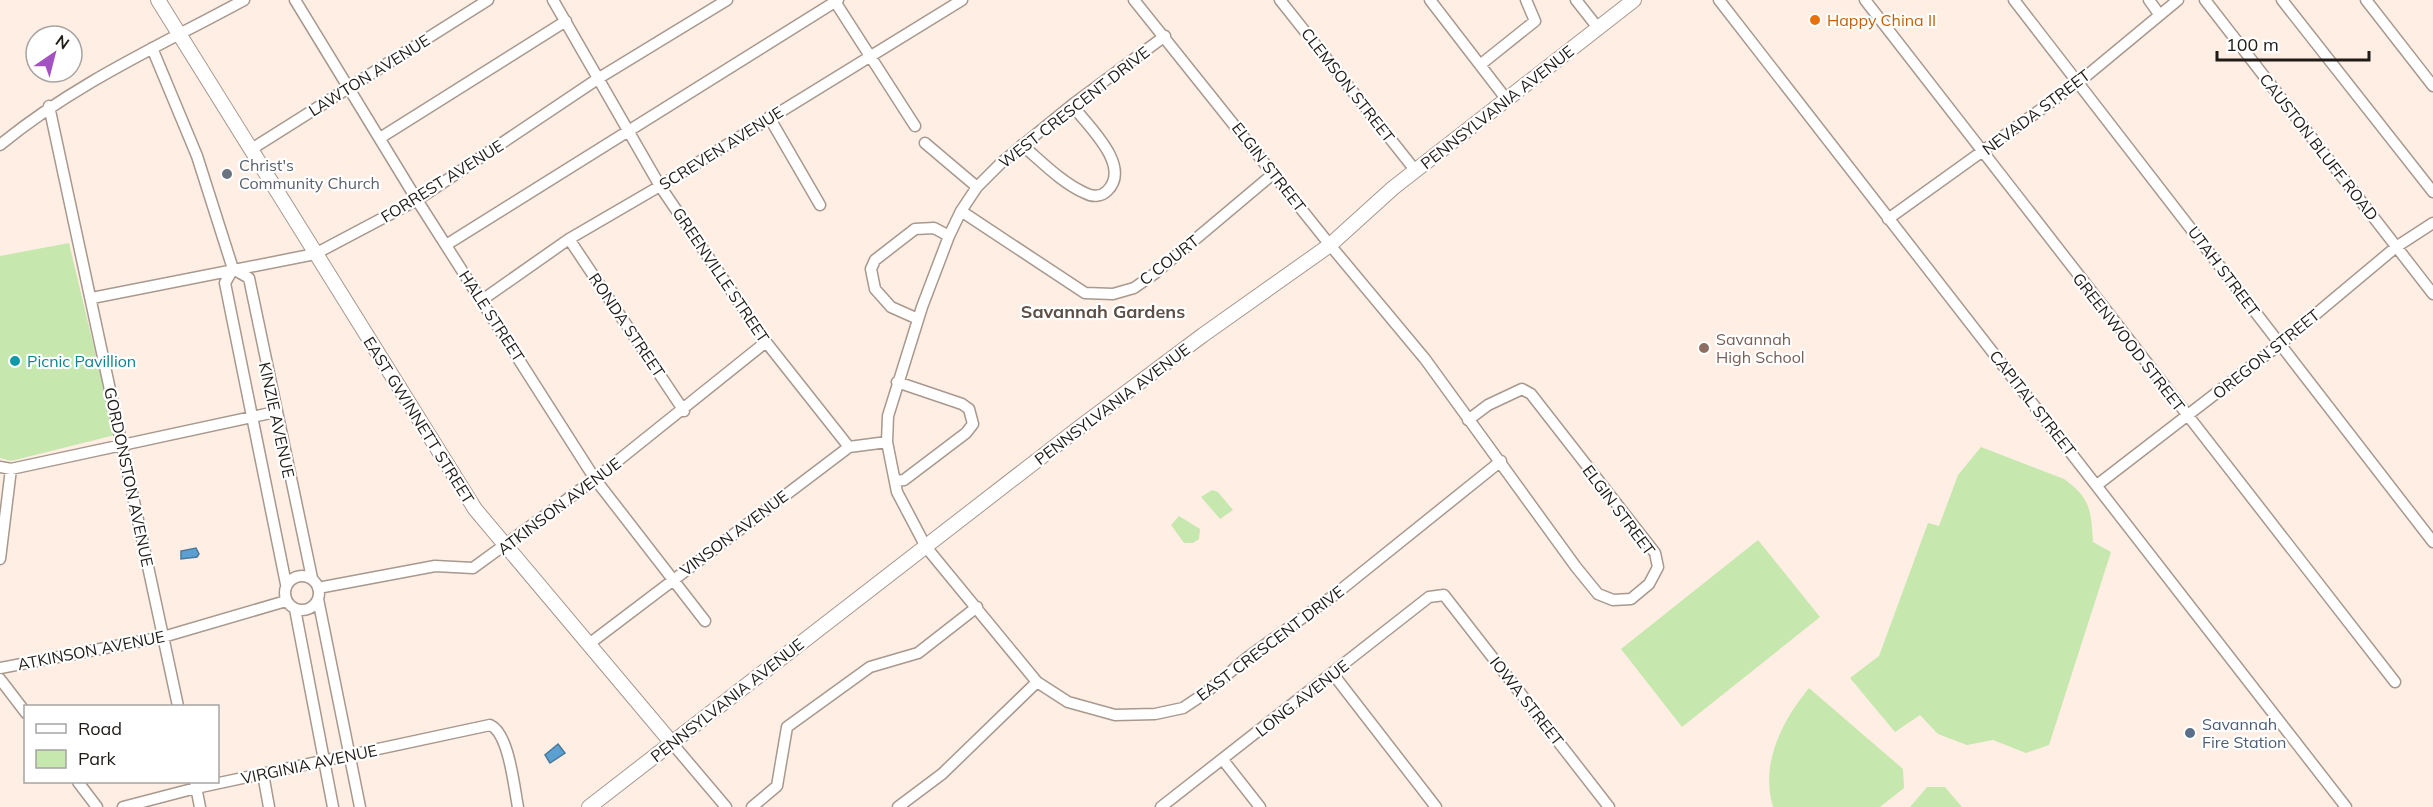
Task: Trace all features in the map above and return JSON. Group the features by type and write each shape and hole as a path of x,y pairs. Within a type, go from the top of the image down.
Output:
{"main road":[{"name":"EAST GWINNETT STREET","path":"158,0 476,509 671,742"},
{"name":"PENNSYLVANIA AVENUE","path":"589,807 1203,335 1330,245 1415,170 1634,0"}],"street":[{"path":"0,145 49,106 244,0"},
{"name":"HALE STREET","path":"295,0 417,200 595,479 705,621"},
{"name":"LAWTON AVENUE","path":"250,150 488,0"},
{"name":"GREENVILLE STREET","path":"552,0 660,186 766,342 849,447"},
{"name":"FORREST AVENUE","path":"92,298 315,254 417,200 599,78 727,0"},
{"name":"SCREVEN AVENUE","path":"482,300 569,239 660,186 869,55 962,0"},
{"name":"ELGIN STREET","path":"1134,0 1330,245 1392,318 1468,420 1502,461 1564,551 1598,594 1613,600 1631,599 1648,584 1658,567 1654,553 1531,394 1522,389 1509,393 1468,420"},
{"name":"CLEMSON STREET","path":"1280,0 1415,170"},
{"path":"1430,0 1507,100"},
{"path":"1480,65 1535,21 1526,0"},
{"path":"1576,0 1598,28"},
{"name":"CAPITAL STREET","path":"1719,0 2346,807"},
{"name":"GREENWOOD STREET","path":"1865,0 2395,682"},
{"name":"UTAH STREET","path":"2014,0 2433,542"},
{"path":"2149,0 2159,14"},
{"name":"NEVADA STREET","path":"1888,219 2079,82 2178,0"},
{"name":"CAUSTON BLUFF ROAD","path":"2205,0 2433,294"},
{"path":"2282,0 2433,192"},
{"path":"2366,0 2433,86"},
{"path":"446,245 836,1 915,126"},
{"path":"380,138 566,21"},
{"name":"WEST CRESCENT DRIVE","path":"926,547 897,492 887,442 888,416 918,319 949,236 961,211 977,187 1022,145 1165,36"},
{"name":"KINZIE AVENUE","path":"152,48 197,156 233,269 249,278 275,412 316,588 360,807"},
{"path":"1022,145 1080,191 1095,196 1104,194 1114,179 1114,159 1072,105"},
{"name":"GORDONSTON AVENUE","path":"49,106 178,705"},
{"path":"769,117 820,205"},
{"path":"925,143 977,187"},
{"name":"C COURT","path":"961,211 1010,241 1085,293 1113,294 1134,288 1154,274 1273,174"},
{"name":"OREGON STREET","path":"2097,484 2280,344 2396,247 2433,223"},
{"path":"918,319 891,307 875,290 871,269 875,260 915,229 923,226 934,228 949,236"},
{"name":"RONDA STREET","path":"569,239 684,411"},
{"name":"KINZIE AVENUE","path":"233,269 225,283 286,584"},
{"name":"ATKINSON AVENUE","path":"316,588 435,566 473,568 506,547 684,411 766,342"},
{"path":"896,482 904,480 966,433 973,424 969,409 962,404 897,382"},
{"path":"0,559 6,468 121,446 275,412"},
{"name":"VINSON AVENUE","path":"589,644 849,447 887,442"},
{"name":"EAST CRESCENT DRIVE","path":"926,547 1037,682 1068,702 1115,715 1155,714 1183,708 1333,596 1502,461"},
{"name":"ATKINSON AVENUE","path":"286,584 301,575 316,588"},
{"path":"286,584 333,807"},
{"name":"ATKINSON AVENUE","path":"0,668 163,637 291,605 306,610 316,588"},
{"name":"LONG AVENUE","path":"1161,807 1429,597 1444,595"},
{"name":"IOWA STREET","path":"1444,595 1609,807"},
{"path":"752,807 777,786 787,727 857,675 884,661 918,653 977,607"},
{"path":"1333,674 1436,807"},
{"path":"0,679 24,710"},
{"path":"898,807 942,774 1037,682"},
{"name":"VIRGINIA AVENUE","path":"219,781 263,774 484,725 496,727 504,739 518,807"},
{"name":"EAST GWINNETT STREET","path":"671,742 726,807"},
{"path":"1223,760 1260,807"},
{"path":"263,774 269,807"},
{"path":"79,783 97,807"},
{"path":"195,785 200,807"},
{"name":"VIRGINIA AVENUE","path":"123,807 195,785"}],"green space":[{"path":"69,243 115,435 11,461 0,458 0,256"},
{"path":"1981,447 2064,479 2073,486 2080,492 2088,506 2093,542 2111,552 2049,745 2026,753 1993,740 1967,745 1938,734 1920,715 1895,732 1850,678 1879,656 1928,523 1939,526 1958,475"},
{"path":"1212,490 1218,492 1233,510 1220,519 1201,497"},
{"path":"1179,516 1200,529 1199,539 1193,543 1184,543 1171,525"},
{"path":"1758,540 1820,617 1682,727 1621,649"},
{"path":"1809,688 1903,769 1904,788 1880,807 1773,807 1769,774 1776,743 1790,714"},
{"path":"1927,787 1945,787 1962,807 1910,807"}],"water":[{"path":"196,548 199,554 197,557 181,559 181,551"},
{"path":"558,744 565,753 550,763 545,755"}],"place":[{"name":"Happy China II","path":"1815,20"},
{"name":"Christ's Community Church","path":"227,174"},
{"name":"Savannah High School","path":"1704,348"},
{"name":"Picnic Pavillion","path":"15,361"},
{"name":"Savannah Fire Station","path":"2190,733"}],"district":[{"name":"Savannah Gardens","path":"1103,311"}]}
